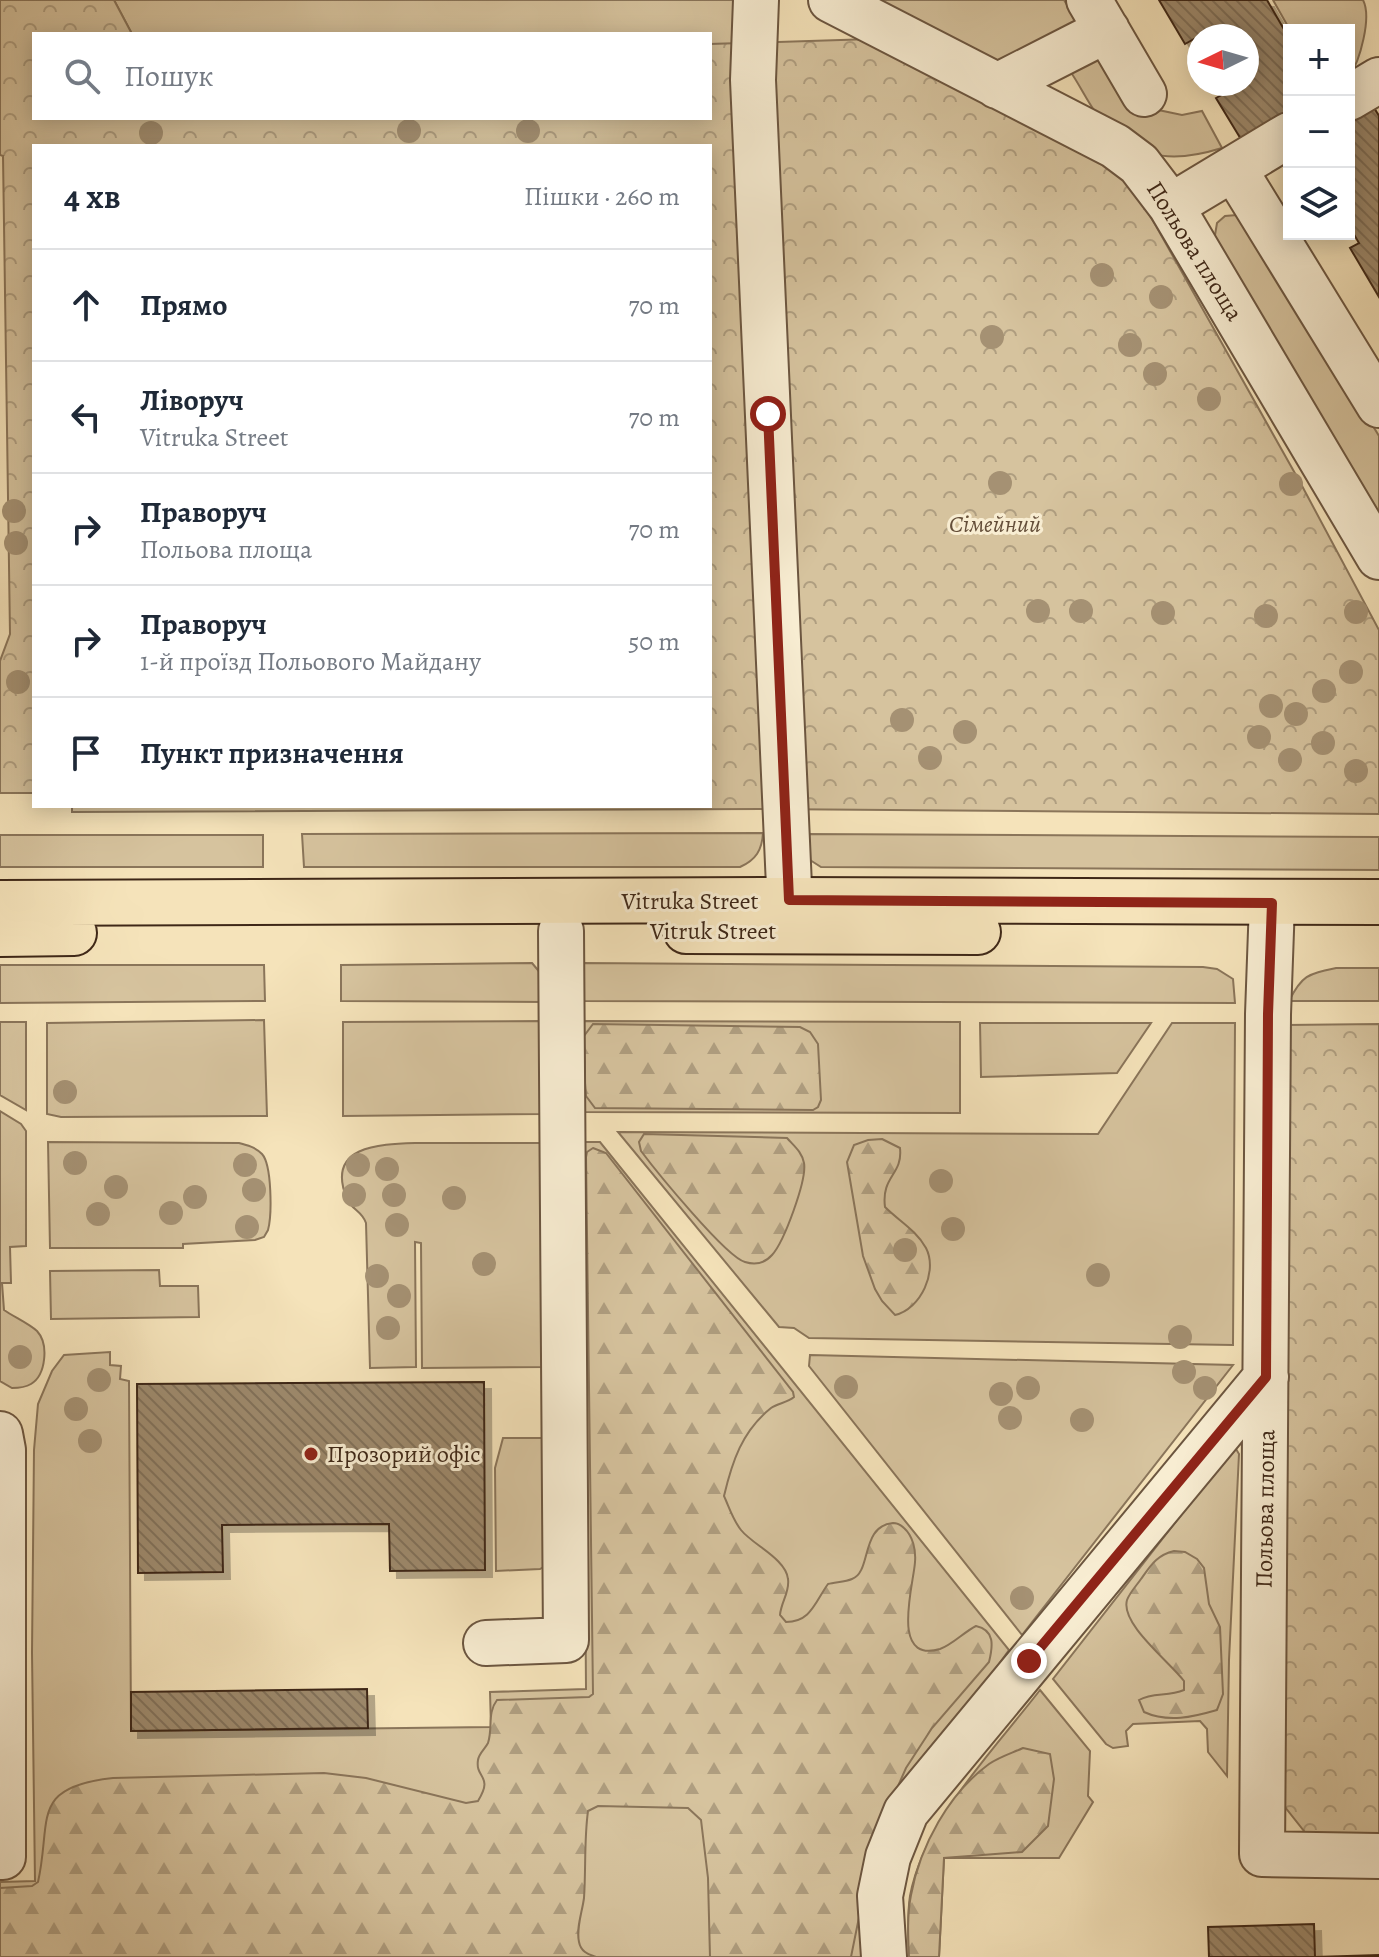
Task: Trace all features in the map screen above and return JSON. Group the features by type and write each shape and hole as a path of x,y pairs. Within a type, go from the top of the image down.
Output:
{"main road":[{"path":"1272,918 1379,902"},
{"name":"Vitruka Street","path":"0,903 790,916"},
{"name":"Vitruk Street","path":"0,934 561,931 790,916 1272,918 1379,932"}],"street":[{"path":"756,0 753,80 790,916"},
{"name":"Польова площа","path":"831,0 1115,146 1139,164 1171,206 1379,557"},
{"path":"997,86 1098,15 1144,94"},
{"path":"1352,96 1379,80"},
{"path":"1171,206 1283,139"},
{"path":"1234,169 1379,405"},
{"name":"Польова площа","path":"1272,918 1268,1014 1262,1854 1379,1856"},
{"path":"486,1643 566,1640 561,931"},
{"path":"884,1957 880,1896 888,1857 906,1812 1266,1377"},
{"path":"0,1434 3,1450 3,1857 0,1857"}],"green space":[{"name":"Сімейний","path":"0,0 114,0 131,32 32,32 32,120 712,120 712,44 872,39 1097,158 1133,188 1301,484 1379,630 1379,814 762,809 72,812 72,808 712,808 712,144 32,144 32,793 0,793 0,661 10,634 3,156 0,155"},
{"path":"114,0 739,0 738,44 712,111 712,32 131,32"},
{"path":"849,0 1064,0 1078,23 991,67"},
{"path":"1273,0 1363,0 1366,17 1364,39 1355,65 1355,24 1287,24"},
{"path":"1099,56 1149,108 1182,115 1202,111 1222,148 1176,157 1162,156 1148,153 1121,139 1097,116 1070,71"},
{"path":"1237,215 1255,233 1379,436 1379,520 1214,241 1217,223 1225,216"},
{"path":"763,833 757,854 740,867 304,867 302,834"},
{"path":"804,834 1379,837 1379,870 821,867 810,860"},
{"path":"0,835 263,835 263,867 0,867"},
{"path":"532,963 542,975 544,1002 341,1001 341,965"},
{"path":"582,963 1203,967 1217,969 1233,979 1235,1003 581,1001"},
{"path":"0,965 264,965 265,1001 0,1003"},
{"path":"1336,968 1379,968 1379,1001 1289,1001 1307,977"},
{"path":"264,1020 267,1116 61,1117 47,1114 47,1023"},
{"path":"543,1021 543,1114 343,1116 343,1022"},
{"path":"581,1021 960,1022 960,1113 580,1112"},
{"path":"0,1022 26,1022 26,1110 0,1095"},
{"path":"980,1023 1151,1023 1117,1073 981,1077"},
{"path":"1172,1023 1235,1023 1233,1345 809,1338 794,1328 779,1327 618,1132 1098,1134"},
{"path":"593,1024 800,1027 810,1032 818,1044 821,1100 813,1110 595,1108 586,1096 585,1083 584,1036"},
{"path":"1379,1024 1379,1840 1308,1836 1285,1807 1281,1787 1286,1025"},
{"path":"0,1111 21,1124 26,1131 26,1246 10,1247 11,1283 2,1283 4,1310 37,1331 44,1351 43,1367 36,1380 27,1386 14,1388 0,1381"},
{"path":"644,1134 787,1138 801,1156 804,1171 794,1210 772,1255 763,1262 749,1263 736,1257 723,1245 641,1151 639,1142"},
{"path":"882,1139 900,1148 898,1164 886,1188 885,1207 926,1248 930,1267 925,1288 919,1297 895,1315 875,1289 863,1256 847,1162 854,1145"},
{"path":"48,1142 239,1143 251,1147 262,1154 268,1168 268,1230 264,1237 255,1240 183,1244 183,1248 50,1248"},
{"path":"582,1142 600,1142 1009,1650 956,1724 863,1957 0,1957 0,1882 35,1881 32,1653 34,1450 38,1404 52,1371 64,1355 110,1352 110,1365 121,1366 120,1379 129,1381 131,1731 491,1727 490,1692 586,1689"},
{"path":"415,1143 543,1143 545,1367 422,1368 421,1243 415,1242 416,1367 370,1368 366,1223 347,1199 342,1181 343,1168 349,1158 372,1147"},
{"path":"593,1148 606,1153 793,1392 794,1397 771,1408 745,1437 724,1496 741,1530 786,1572 788,1588 780,1615 786,1622 801,1619 812,1610 828,1584 858,1575 875,1532 894,1523 907,1531 914,1548 908,1619 914,1645 924,1650 940,1649 976,1626 990,1635 989,1662 932,1728 906,1768 875,1838 851,1957 710,1957 708,1878 701,1820 688,1808 598,1806 588,1811 584,1898 578,1931 581,1948 596,1957 0,1957 0,1888 32,1886 38,1882 49,1810 68,1789 113,1778 324,1773 366,1778 466,1803 478,1801 484,1782 478,1760 488,1743 492,1710 497,1700 589,1697 593,1694 586,1157"},
{"path":"159,1270 160,1286 198,1286 199,1317 51,1319 50,1271"},
{"path":"810,1355 1233,1365 1022,1635 809,1366"},
{"path":"503,1438 546,1438 545,1566 540,1569 496,1571 495,1468"},
{"path":"1236,1449 1239,1454 1227,1776 1208,1752 1207,1729 1200,1721 1133,1724 1126,1731 1128,1746 1113,1748 1106,1744 1053,1679 1231,1451"},
{"path":"1174,1551 1185,1552 1204,1568 1209,1604 1220,1627 1223,1694 1217,1710 1171,1718 1144,1712 1139,1700 1184,1690 1184,1681 1138,1631 1127,1610 1127,1600 1155,1561"},
{"path":"1040,1690 1090,1751 1088,1796 1093,1802 1059,1858 944,1858 939,1957 909,1957 910,1896 930,1840 963,1787"},
{"path":"1023,1748 1050,1754 1054,1779 1048,1826 1022,1852 944,1858 939,1957 909,1957 908,1918 915,1876 938,1822 975,1776 993,1762"}],"building":[{"path":"1159,0 1267,0 1283,28 1283,117 1242,141 1216,98 1259,96 1259,24 1187,24 1185,44"},
{"path":"1373,106 1379,116 1379,297 1350,248 1359,243 1355,236 1355,116"},
{"name":"Прозорий офіс","path":"484,1382 485,1570 390,1571 389,1524 222,1525 223,1572 138,1573 137,1384"},
{"path":"367,1689 368,1728 131,1731 131,1692"},
{"path":"1314,1924 1315,1957 1209,1957 1208,1927"},
{"path":"1379,1955 1379,1957 1315,1957"}],"place":[{"name":"Прозорий офіс","path":"311,1454"}],"route":[{"path":"768,414 789,900 1272,903 1268,1014 1266,1377 1029,1661"}]}
